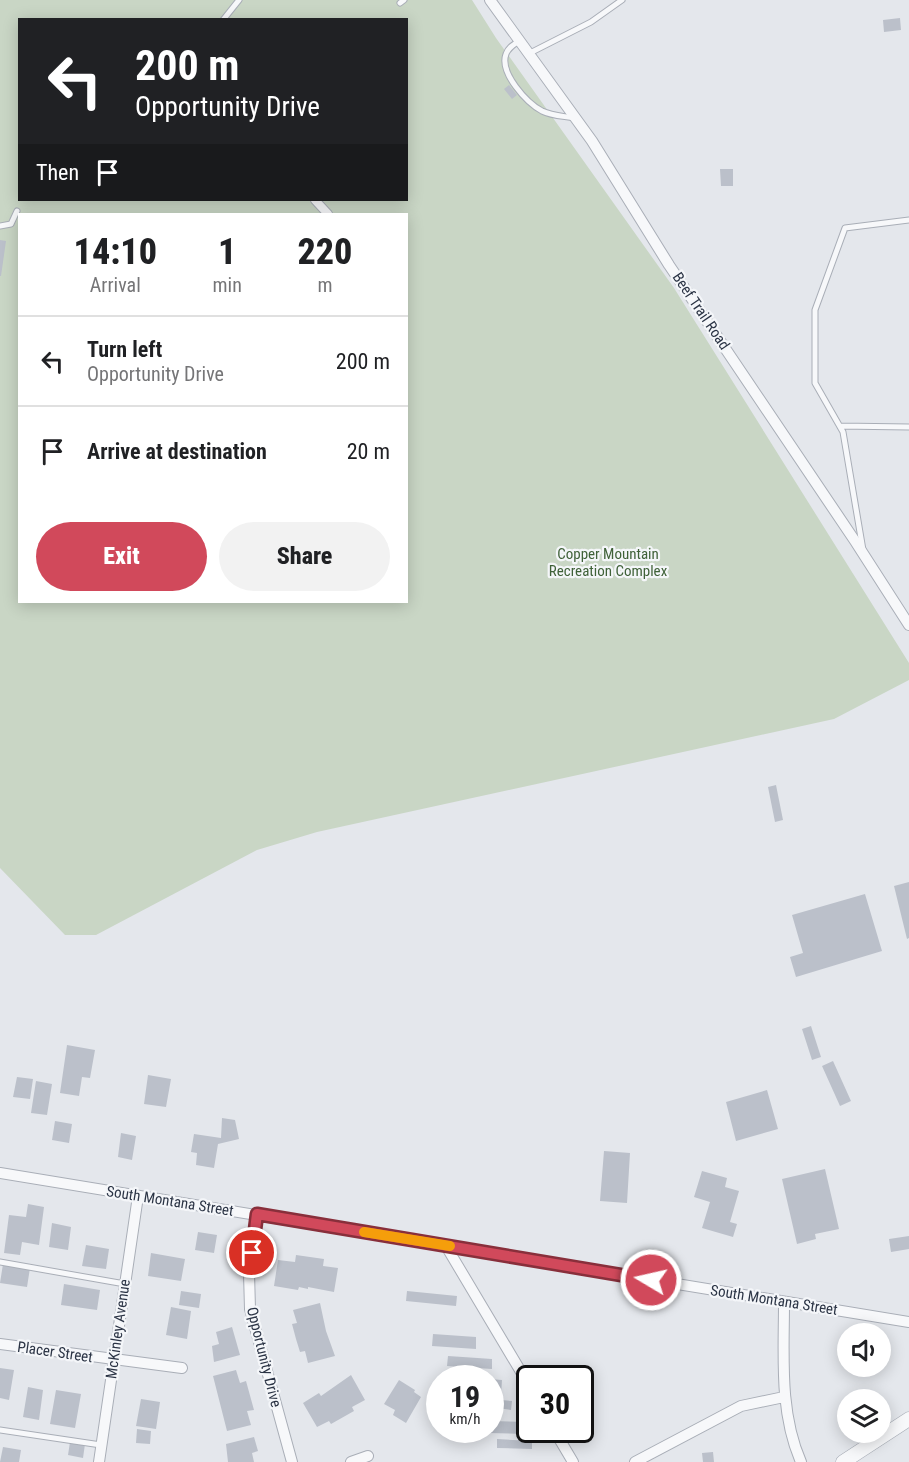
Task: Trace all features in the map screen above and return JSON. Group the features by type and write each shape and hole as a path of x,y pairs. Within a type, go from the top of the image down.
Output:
{"street":[{"name":"Beef Trail Road","path":"490,0 592,141 669,265 864,554 909,625"},
{"path":"316,201 327,213"},
{"name":"South Montana Street","path":"0,1173 909,1322"},
{"name":"McKinley Avenue","path":"99,1462 138,1196"},
{"name":"Opportunity Drive","path":"257,1214 249,1273 250,1309 292,1462"},
{"path":"446,1246 516,1365"},
{"path":"784,1302 784,1397 796,1450 801,1462"},
{"name":"Placer Street","path":"0,1344 182,1368"},
{"path":"635,1462 741,1406 784,1397"},
{"path":"843,1462 909,1419"},
{"path":"562,1443 573,1462"},
{"path":"351,1462 368,1456"}],"lane":[{"path":"225,18 239,0"},
{"path":"528,54 591,22 622,0"},
{"path":"519,41 507,53 508,73 534,106 553,115 574,118"},
{"path":"0,226 11,224 17,211"},
{"path":"864,554 843,432 816,383 815,310 845,228 909,220"},
{"path":"840,426 909,427"},
{"path":"0,1262 125,1284"},
{"path":"0,1430 101,1445"}],"green space":[{"name":"Copper Mountain Recreation Complex","path":"0,0 472,0 496,38 674,288 909,663 909,680 834,719 317,832 257,850 96,935 65,935 0,868"}],"building":[{"path":"900,18 901,30 884,32 883,20"},
{"path":"509,85 517,95 512,99 504,89"},
{"path":"720,169 733,169 733,186 721,186"},
{"path":"0,240 6,241 1,276 0,276"},
{"path":"776,785 783,820 775,822 768,787"},
{"path":"909,882 909,938 907,939 894,886"},
{"path":"865,894 882,951 796,977 790,957 803,953 792,915"},
{"path":"811,1026 821,1057 812,1060 802,1029"},
{"path":"67,1045 95,1050 90,1078 82,1077 79,1096 60,1093"},
{"path":"833,1061 851,1101 840,1106 822,1066"},
{"path":"148,1075 171,1079 166,1107 144,1104"},
{"path":"17,1077 33,1079 30,1099 13,1097"},
{"path":"36,1081 52,1084 47,1115 31,1113"},
{"path":"767,1090 778,1129 736,1141 726,1102"},
{"path":"222,1118 235,1120 239,1139 218,1144 214,1168 196,1165 197,1153 191,1152 194,1134 221,1138"},
{"path":"55,1121 72,1124 69,1143 52,1140"},
{"path":"121,1133 136,1136 132,1160 118,1157"},
{"path":"604,1151 630,1153 627,1203 600,1201"},
{"path":"825,1169 839,1229 815,1234 816,1239 797,1244 782,1179"},
{"path":"702,1171 727,1178 725,1187 739,1191 730,1222 737,1224 733,1237 702,1228 710,1202 694,1197"},
{"path":"28,1204 44,1207 39,1245 22,1242 20,1255 4,1253 9,1215 26,1217"},
{"path":"52,1223 71,1227 68,1250 49,1247"},
{"path":"198,1232 217,1235 214,1253 195,1250"},
{"path":"909,1236 909,1249 891,1252 889,1239"},
{"path":"86,1245 109,1249 106,1269 82,1266"},
{"path":"151,1253 185,1259 181,1281 148,1276"},
{"path":"296,1255 324,1259 323,1266 338,1268 334,1292 308,1287 308,1289 299,1287 298,1290 274,1286 278,1260 295,1262"},
{"path":"3,1264 30,1268 27,1287 0,1283"},
{"path":"64,1284 100,1290 97,1310 61,1305"},
{"path":"181,1291 201,1294 199,1308 179,1305"},
{"path":"407,1291 457,1296 456,1306 406,1301"},
{"path":"320,1303 326,1331 335,1356 308,1363 305,1351 300,1352 296,1339 292,1324 297,1323 293,1310"},
{"path":"171,1307 191,1311 187,1339 166,1335"},
{"path":"232,1327 240,1355 214,1362 212,1346 219,1344 216,1332"},
{"path":"433,1334 476,1337 476,1349 432,1346"},
{"path":"448,1356 492,1359 492,1365 447,1365"},
{"path":"0,1368 14,1370 9,1400 0,1398"},
{"path":"236,1370 240,1383 246,1381 254,1410 247,1411 251,1425 227,1431 213,1376"},
{"path":"351,1375 365,1400 352,1407 354,1411 331,1424 329,1421 317,1427 303,1403 319,1393 321,1396"},
{"path":"399,1380 415,1390 414,1392 421,1397 406,1423 393,1415 395,1410 384,1404"},
{"path":"28,1387 43,1390 39,1420 23,1417"},
{"path":"56,1390 81,1394 75,1428 50,1424"},
{"path":"141,1399 160,1402 156,1429 136,1426"},
{"path":"504,1400 512,1401 511,1410 504,1409"},
{"path":"504,1421 516,1422 516,1434 504,1433"},
{"path":"137,1429 151,1431 150,1444 136,1443"},
{"path":"254,1437 258,1451 252,1453 254,1462 228,1462 226,1444"},
{"path":"504,1439 516,1440 516,1443 532,1443 532,1449 497,1448 497,1443 504,1443"},
{"path":"70,1442 85,1444 83,1458 68,1455"},
{"path":"3,1447 21,1450 19,1462 0,1462"},
{"path":"713,1452 714,1462 703,1462 702,1453"}],"slow traffic":[{"path":"364,1232 450,1246"}],"route":[{"path":"252,1253 257,1214 651,1280"}]}
